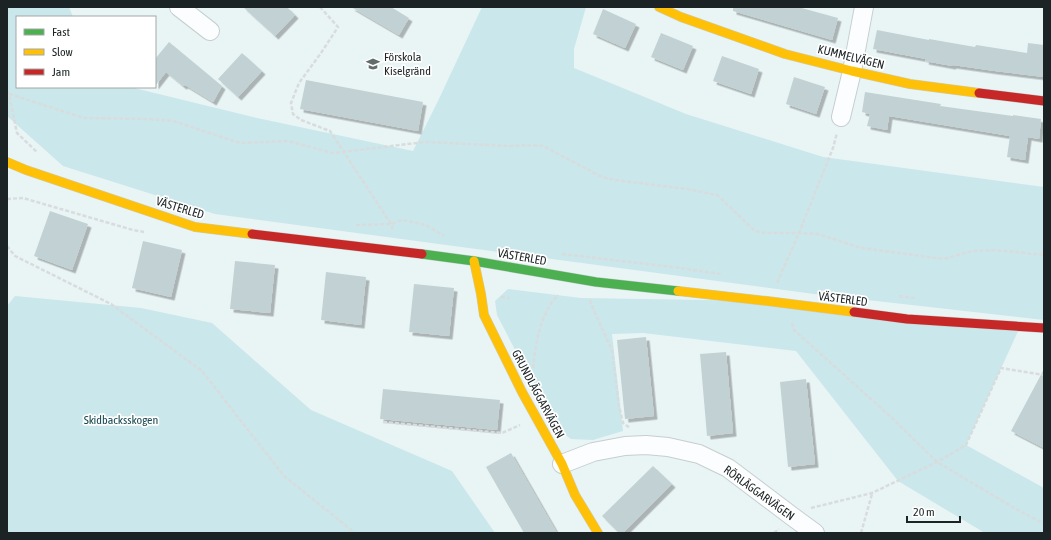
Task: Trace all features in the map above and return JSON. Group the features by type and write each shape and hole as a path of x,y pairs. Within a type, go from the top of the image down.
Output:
{"street":[{"path":"179,7 210,31"},
{"name":"KUMMELVÄGEN","path":"659,7 681,17 785,54 852,71 910,84 1044,101"},
{"path":"841,117 852,71 864,7"},
{"name":"VÄSTERLED","path":"7,162 26,170 195,227 474,261 596,282 767,301 906,319 1044,328"},
{"name":"GRUNDLÄGGARVÄGEN","path":"474,261 484,315 522,392 562,464 574,495 598,533"},
{"name":"RÖRLÄGGARVÄGEN","path":"562,464 593,452 625,446 668,447 699,454 728,468 815,533"}],"path":[{"path":"320,7 338,27 299,83 291,103 293,114 301,120 330,131 391,224 399,251"},
{"path":"8,92 84,118 172,121 240,143 288,141 334,153 425,142 543,146 602,176 615,180 687,189 717,195 755,231 764,233 818,234 861,248 944,259 972,250 995,250 1044,255"},
{"path":"8,92 17,133 39,154"},
{"path":"767,301 778,282 800,233 833,148 841,117"},
{"path":"354,225 391,224 402,220 426,225 448,239"},
{"path":"7,246 15,256 111,304 202,372 284,476 355,533"},
{"path":"555,254 665,266 725,275"},
{"path":"770,281 778,282"},
{"path":"532,372 536,343 544,318 551,303 560,293"},
{"path":"589,295 593,309 612,350 619,406 623,423 633,430"},
{"path":"898,296 922,299"},
{"path":"785,304 794,330 892,418 937,462 1044,524"},
{"path":"774,533 793,517 807,509 872,493 937,462 966,445 1001,368 1044,375"},
{"path":"383,422 502,433 536,416"},
{"path":"861,533 872,493"}],"green space":[{"path":"7,7 69,7 73,16 16,16 16,88 134,88 257,118 413,151 482,7 586,7 574,49 574,68 686,114 823,157 1044,187 1044,320 814,294 215,214 63,166 7,116"},
{"path":"508,289 581,298 767,301 1020,327 966,445 1044,488 1044,533 985,533 898,481 796,351 643,333 612,334 623,431 593,440 571,439 555,427 497,315 495,301"},
{"name":"Skidbacksskogen","path":"15,296 141,308 212,323 311,410 452,471 495,533 7,533 7,306"}],"building":[{"path":"243,7 287,7 295,15 275,36"},
{"path":"351,7 391,7 409,18 399,35"},
{"path":"733,7 798,7 838,18 832,40 733,11"},
{"path":"603,9 636,24 625,48 593,34"},
{"path":"877,30 929,40 975,47 976,45 1027,53 1028,43 1044,45 1044,77 952,66 925,61 926,59 873,49"},
{"path":"661,33 693,46 683,70 651,57"},
{"path":"169,42 222,86 213,102 185,85 183,86 166,72 156,85 156,58"},
{"path":"242,53 262,71 238,97 218,79"},
{"path":"722,56 759,69 751,94 713,81"},
{"path":"794,77 825,87 816,114 786,104"},
{"path":"306,80 423,102 418,131 300,109"},
{"path":"865,92 941,104 940,106 1041,119 1039,139 1028,137 1025,160 1007,157 1010,136 889,116 887,130 867,126 870,114 862,112"},
{"path":"50,211 88,224 72,270 34,256"},
{"path":"143,241 182,250 171,297 132,288"},
{"path":"235,261 275,265 270,313 230,309"},
{"path":"326,272 366,277 361,325 321,320"},
{"path":"414,284 454,288 449,336 409,332"},
{"path":"646,337 654,416 625,419 617,340"},
{"path":"726,352 733,433 707,436 700,354"},
{"path":"1044,369 1044,448 1011,431"},
{"path":"806,379 815,464 788,467 780,382"},
{"path":"383,389 500,400 497,430 380,419"},
{"path":"511,453 557,533 524,533 486,467"},
{"path":"653,466 672,484 623,533 619,533 602,516"}],"traffic: fast":[{"path":"422,254 474,261 596,282 678,291"}],"traffic: slow":[{"path":"659,7 681,17 785,54 910,84 979,93"},
{"path":"7,162 26,170 195,227 252,234"},
{"path":"474,261 484,315 522,392 562,464 575,495 598,533"},
{"path":"678,291 854,312"}],"traffic: jam":[{"path":"979,93 1044,101"},
{"path":"252,234 422,254"},
{"path":"854,312 907,319 1044,328"}],"place":[{"name":"Förskola Kiselgränd","path":"373,64"}]}
